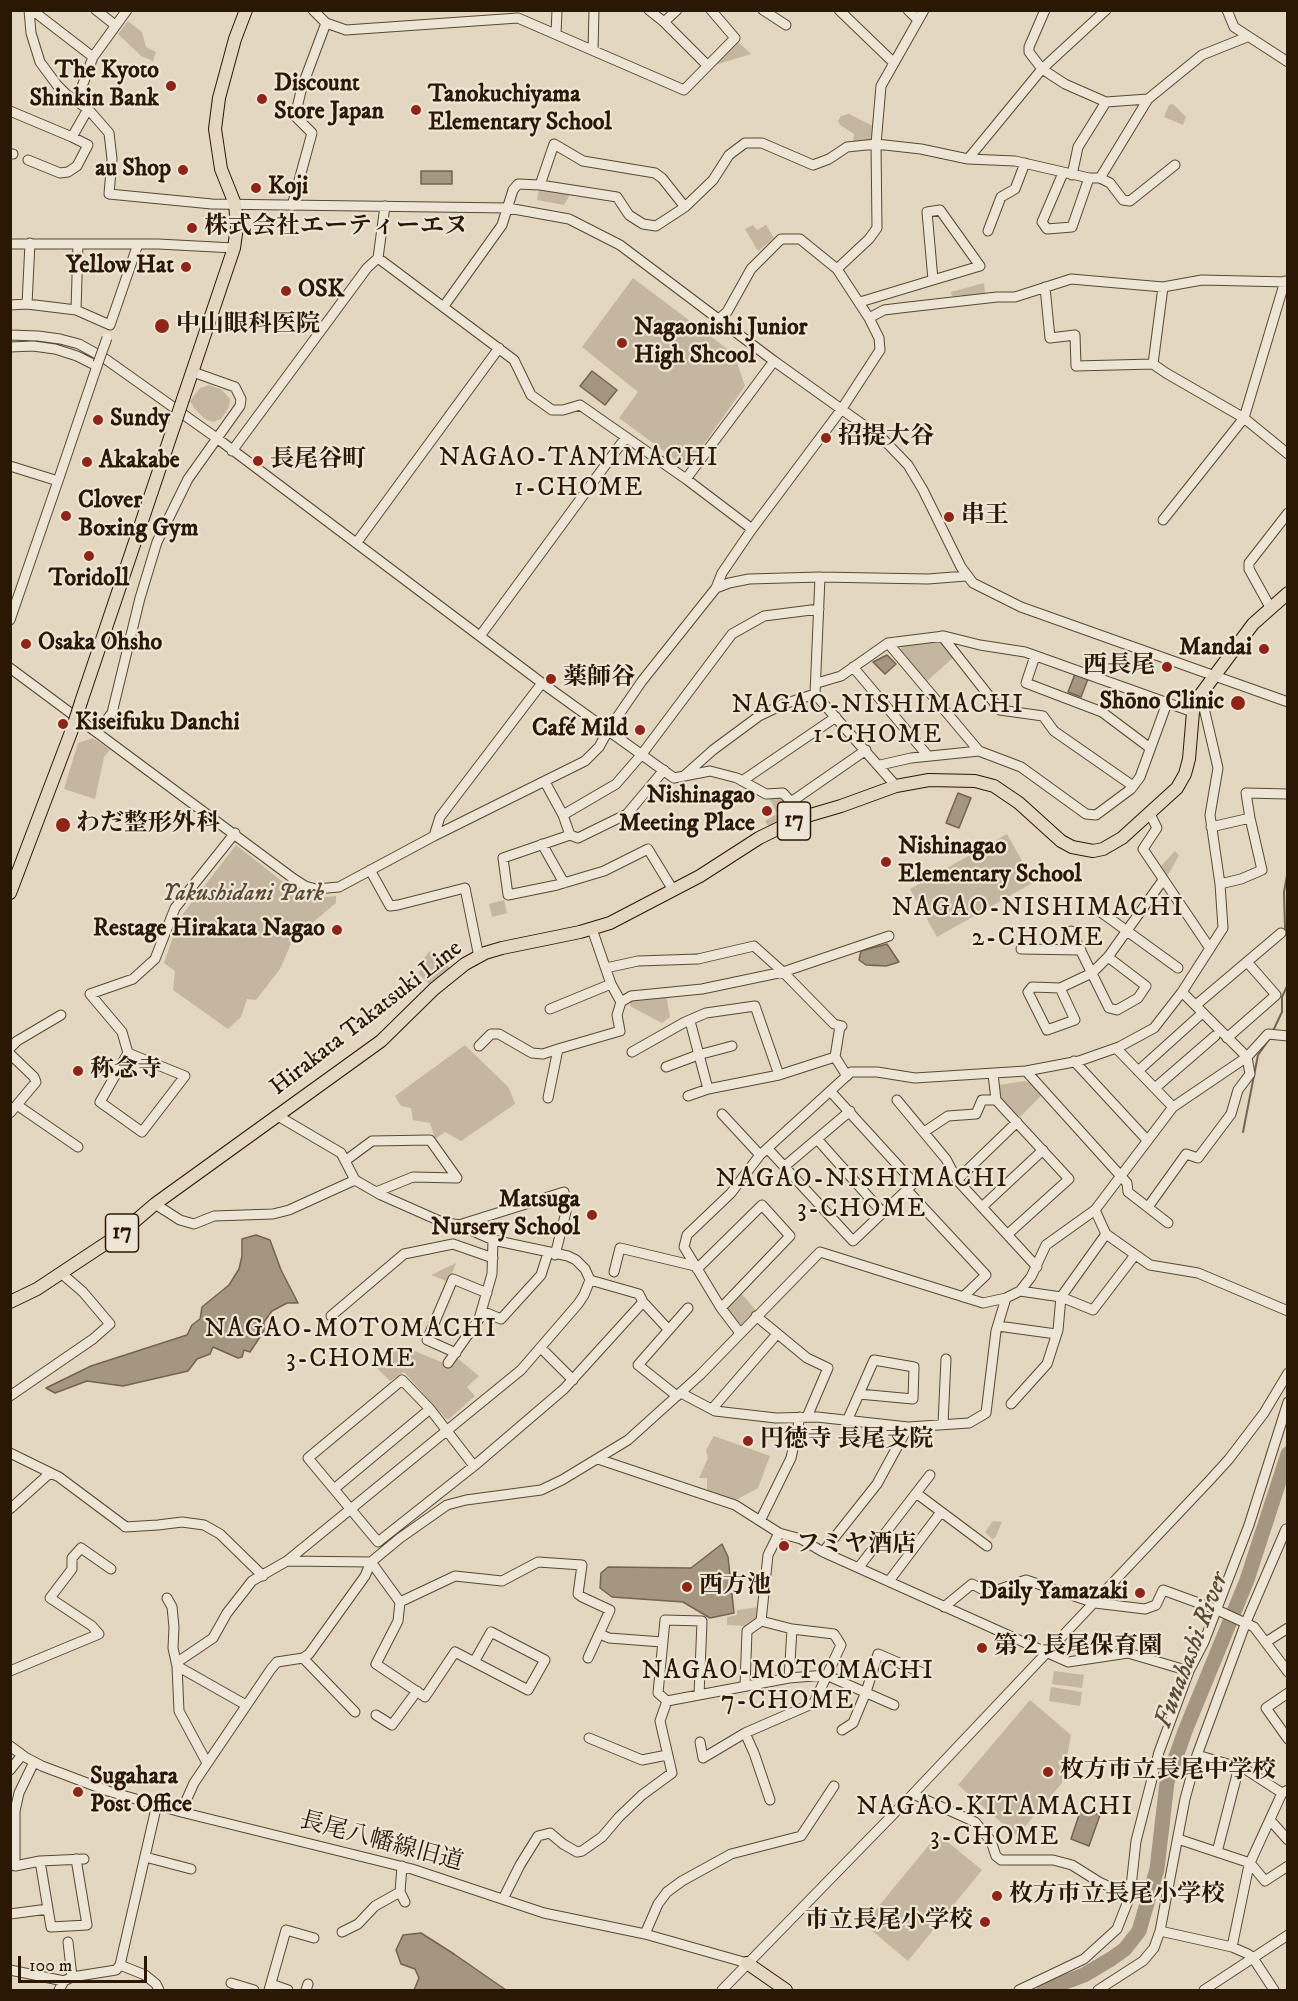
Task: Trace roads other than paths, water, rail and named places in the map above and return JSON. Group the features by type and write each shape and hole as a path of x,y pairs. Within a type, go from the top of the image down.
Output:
{"main road":[{"path":"10,893 15,870 73,727 234,248 237,227 235,204 221,169 215,129 219,98 235,39 246,10"},
{"name":"Hirakata Takatsuki Line","path":"10,1302 37,1289 120,1234 155,1204 381,1041 438,985 465,964 502,948 610,923 700,876 759,838 800,818 842,806 896,786 929,780 975,781 994,786 1019,803 1061,841 1082,850 1103,849 1122,838 1149,812 1169,797 1185,774 1189,759 1193,712 1198,698 1253,624 1287,593"},
{"path":"747,1964 786,1990"}],"street":[{"path":"30,10 93,57"},
{"path":"30,10 31,33 40,62 62,90 88,109 109,133 112,159 110,194 212,204 508,208 569,219 620,245 720,318 774,361 883,439 908,465 966,576 983,590 1020,607 1287,702"},
{"path":"96,10 115,25"},
{"path":"77,100 93,57 127,10"},
{"path":"314,10 326,23 346,30 518,18 684,90 735,38 711,10"},
{"path":"556,34 557,10"},
{"path":"593,50 594,10"},
{"path":"649,10 707,65"},
{"path":"664,22 677,10"},
{"path":"763,10 786,25"},
{"path":"839,10 894,63"},
{"path":"908,10 918,21"},
{"path":"837,269 869,239 877,228 876,144 881,86 924,10"},
{"path":"1045,10 1029,47 1029,52 1042,69 1065,84 1106,102 1148,99"},
{"path":"969,159 1042,69 1106,10"},
{"path":"1227,10 1234,27 1287,62"},
{"path":"292,206 312,133 295,116 302,87 326,23"},
{"path":"1100,178 1148,99 1202,55 1248,37"},
{"path":"1089,178 1072,227 1047,229 1042,222 1068,174 1078,147 1106,102"},
{"path":"72,137 88,109"},
{"path":"10,111 88,145 77,166 68,172 60,173 28,160"},
{"path":"444,306 502,225 513,190 518,184 540,185 617,197 629,215 642,224 656,226 685,207 713,180 729,155 745,143 762,143 813,165 829,159 847,147 876,144 921,149 969,159 1015,161 1068,174 1100,178 1110,183 1123,200 1130,201 1175,165"},
{"path":"540,185 554,144 583,161 655,173 662,178 685,207"},
{"path":"988,231 1001,197 1015,189 1025,164"},
{"path":"232,451 368,268 378,258 386,207"},
{"path":"860,302 980,266 940,210 927,212 933,280"},
{"path":"10,669 235,833 294,879 305,886 316,889 339,887 434,836 585,761 599,747 642,681 716,588 722,573 841,410 880,350 879,338 869,318 837,269 800,239 781,239 751,269 727,312 720,318"},
{"path":"27,304 30,243"},
{"path":"10,244 138,244 234,248"},
{"path":"76,310 78,244"},
{"path":"10,620 13,602 58,482 138,244"},
{"path":"378,258 514,360 531,395 552,410 563,410 580,405 686,479 752,530"},
{"path":"869,318 884,310 1014,297 1071,279 1163,287 1202,280 1286,281 1244,418 1163,520"},
{"path":"1045,287 1050,338 1075,335 1076,366 1153,363 1166,373 1244,418 1287,454"},
{"path":"1153,363 1163,287"},
{"path":"10,305 27,304 76,310 110,325"},
{"path":"10,335 38,336 79,344 104,358 357,542 542,683 609,729 674,778 710,771 742,781 766,794 783,793 791,801 800,818"},
{"path":"11,348 33,346 55,350 97,364"},
{"path":"357,542 499,348"},
{"path":"686,479 774,361"},
{"path":"97,732 112,713 140,598 157,542 188,479 218,440 240,406 239,393 235,387 193,372"},
{"path":"480,636 626,437"},
{"path":"10,466 58,482"},
{"path":"1270,607 1249,569 1249,563 1287,513"},
{"path":"716,588 749,579 820,577 928,579 966,576"},
{"path":"815,694 820,577"},
{"path":"562,815 616,784 642,754 732,634 764,616 819,609"},
{"path":"817,683 841,676 888,643 942,636 1024,652 1193,712"},
{"path":"942,636 1000,710 1043,716 1054,731 1132,786"},
{"path":"888,643 979,751"},
{"path":"1035,656 1026,683 1102,712 1150,748"},
{"path":"853,667 928,756"},
{"path":"434,836 440,818 542,683"},
{"path":"815,694 880,765 896,786"},
{"path":"685,775 713,750 759,716 784,704 815,694"},
{"path":"740,1333 721,1308 684,1247 687,1235 731,1193 764,1152 851,1072 877,1072 915,1078 1026,1071 1074,1062 1116,1048 1154,1028 1182,992 1223,928 1221,885 1210,815 1218,768 1204,708 1198,698"},
{"path":"880,765 911,758 979,751 1021,766 1086,814 1096,815 1140,777 1167,703"},
{"path":"742,781 836,717"},
{"path":"791,801 866,750"},
{"path":"664,770 627,814 578,838 570,835 503,858 508,895 564,883 604,871 648,849 673,890"},
{"path":"545,782 570,835"},
{"path":"1221,885 1262,870 1246,793 1287,794"},
{"path":"1149,812 1157,828 1143,849 1209,947"},
{"path":"1211,827 1250,818"},
{"path":"128,1053 185,1076 142,1132 100,1102 128,1053 122,1032 90,994 133,978 155,959 176,908 235,833"},
{"path":"542,844 564,883"},
{"path":"370,870 390,906 465,888 479,957"},
{"path":"1060,988 1075,1020 1047,1030 1028,992 1032,987 1060,988 1092,973 1108,957 1163,880"},
{"path":"1098,910 1179,968"},
{"path":"592,929 621,1002"},
{"path":"1071,931 1109,1008 1117,1010 1138,998 1146,986 1108,957"},
{"path":"1196,1005 1281,933"},
{"path":"479,1046 491,1034 499,1034 532,1053 543,1054 621,1031 617,1015 621,1002 631,996 702,989 783,972 889,936"},
{"path":"606,968 638,961 698,958 754,946 834,1024 841,1026 835,1057 847,1076"},
{"path":"1021,949 1081,950"},
{"path":"1227,1038 1276,995 1248,963"},
{"path":"550,1009 612,984"},
{"path":"1148,1207 1186,1154 1198,1158 1231,1114 1238,1090 1250,1074 1247,1057 1182,992"},
{"path":"632,1052 705,1013 755,1006 779,1075"},
{"path":"10,1048 17,1041 61,1015"},
{"path":"1138,1071 1199,1016"},
{"path":"690,1021 708,1089"},
{"path":"181,1812 194,1783 277,1662 303,1658 309,1654 365,1576 371,1562 400,1538 447,1505 466,1500 541,1490 628,1440 679,1395 820,1252 983,1303 1006,1298 1020,1291 1037,1267 1046,1245 1095,1210 1173,1107 1247,1057 1272,1034 1287,1036"},
{"path":"1155,1088 1215,1036"},
{"path":"666,1067 732,1046"},
{"path":"1116,1048 1173,1107"},
{"path":"548,1098 558,1049"},
{"path":"10,1054 34,1077 36,1082 10,1113"},
{"path":"688,1096 708,1089 779,1075 835,1057"},
{"path":"1074,1062 1147,1140"},
{"path":"1026,1071 1127,1183 1128,1192 1168,1223"},
{"path":"993,1074 996,1100 1070,1179 1008,1234"},
{"path":"722,1114 764,1152 785,1166 853,1241 914,1183 831,1092"},
{"path":"897,1100 946,1159 957,1180 1037,1267"},
{"path":"924,1132 948,1116 976,1114 982,1100 996,1100"},
{"path":"17,1105 78,1147"},
{"path":"785,1166 850,1111"},
{"path":"177,1664 213,1638 233,1605 252,1581 287,1562 521,1370 578,1304 590,1280 585,1269 568,1256 493,1240 459,1226 442,1222 376,1192 355,1180 341,1153 278,1116"},
{"path":"957,1180 1017,1122"},
{"path":"817,1139 883,1213"},
{"path":"345,1161 372,1142 430,1140 457,1178 413,1177 376,1192"},
{"path":"983,1206 1043,1150"},
{"path":"155,1204 180,1220 194,1224 214,1216 273,1214 289,1210 355,1180"},
{"path":"907,1190 986,1275 963,1297"},
{"path":"459,1226 564,1192 566,1212 552,1254 541,1275 501,1319 482,1311"},
{"path":"696,1268 762,1205 790,1236 721,1308"},
{"path":"1095,1210 1106,1234 1150,1265 1198,1274 1287,1311"},
{"path":"1011,1404 1047,1364 1056,1334 1061,1297 1106,1234"},
{"path":"448,1363 479,1319 482,1311 492,1274 493,1240"},
{"path":"331,1316 404,1254 453,1244 493,1258"},
{"path":"614,1272 620,1248 696,1268"},
{"path":"1020,1291 1061,1297 1093,1310 1135,1255"},
{"path":"10,1396 93,1339 110,1324 83,1292 61,1273"},
{"path":"456,1353 428,1340 453,1280 487,1293"},
{"path":"590,1280 639,1294 643,1302 668,1329"},
{"path":"688,1308 638,1365 679,1395 712,1409 776,1418 847,1421 908,1427 969,1423 986,1413 998,1326 1006,1298"},
{"path":"474,1466 430,1409 402,1380 308,1458 378,1542 474,1466 573,1380 643,1302"},
{"path":"756,1317 807,1358 828,1368 803,1418 791,1458 760,1521"},
{"path":"998,1326 1056,1334"},
{"path":"712,1409 777,1334"},
{"path":"541,1348 573,1380"},
{"path":"943,1424 946,1359"},
{"path":"847,1421 874,1360 914,1367 913,1398 859,1394"},
{"path":"722,1990 913,1794 1230,1459 1276,1394 1287,1373"},
{"path":"1019,1990 1084,1959 1117,1929 1130,1896 1136,1841 1159,1752 1189,1671 1204,1642 1249,1525 1287,1400 1276,1394"},
{"path":"334,1489 430,1409"},
{"path":"823,1552 877,1484 908,1427"},
{"path":"10,1453 50,1473 125,1527 182,1522 204,1525 220,1534 263,1576"},
{"path":"598,1459 735,1505 779,1533 801,1539 823,1552 1068,1662 1128,1653 1189,1671"},
{"path":"10,1509 50,1473"},
{"path":"859,1567 930,1475"},
{"path":"916,1493 987,1546"},
{"path":"889,1581 941,1512"},
{"path":"1098,1990 1112,1987 1143,1961 1154,1948 1160,1931 1185,1799 1197,1755 1246,1622 1287,1530"},
{"path":"745,1686 747,1631 761,1621 768,1555 779,1533"},
{"path":"10,1671 99,1634 92,1626 50,1598 72,1569 72,1558 81,1548 111,1569"},
{"path":"287,1562 371,1562"},
{"path":"371,1562 400,1602 398,1621 376,1664 425,1697 455,1652 474,1662 528,1690 544,1660 491,1632 474,1662"},
{"path":"400,1602 455,1576 502,1581 538,1562 582,1565 579,1594 610,1610 588,1658"},
{"path":"944,1607 972,1584 989,1593 1026,1580 1095,1603 1145,1609 1156,1605 1163,1590 1215,1609 1254,1627 1287,1672"},
{"path":"167,1598 172,1607 179,1711 207,1763"},
{"path":"699,1695 702,1621 665,1620 658,1693 668,1701 789,1678 826,1675 894,1704"},
{"path":"700,1742 703,1758 745,1733 814,1703 841,1645 834,1634 792,1629 761,1621"},
{"path":"1266,1642 1287,1628"},
{"path":"789,1678 792,1629"},
{"path":"600,1634 609,1638 662,1642"},
{"path":"842,1730 853,1724 878,1654 925,1674"},
{"path":"303,1658 356,1712"},
{"path":"177,1664 246,1706"},
{"path":"376,1715 392,1725 417,1691"},
{"path":"1287,1693 1266,1708 1287,1739"},
{"path":"503,1899 538,1836 550,1833 562,1844 577,1852 582,1851 603,1837 619,1817 642,1795 672,1773 660,1721 668,1701"},
{"path":"745,1733 770,1800"},
{"path":"589,1738 642,1760 667,1755"},
{"name":"長尾八幡線旧道","path":"10,1746 34,1761 108,1791 181,1812 402,1866 544,1913 645,1934 747,1964"},
{"path":"10,1770 22,1755"},
{"path":"1197,1755 1239,1767 1285,1791 1250,1863 1232,1947"},
{"path":"34,1761 19,1793 15,1811 15,1866 40,1861 80,1859 87,1925 51,1927 40,1861"},
{"path":"1217,1852 1239,1767"},
{"path":"645,1934 658,1904 667,1892 682,1881 731,1854 801,1836 834,1786"},
{"path":"913,1794 975,1822 991,1841 996,1856 1001,1860 1053,1860 1072,1865 1099,1882 1130,1896"},
{"path":"10,1970 68,1979 116,1970 120,1965 157,1804"},
{"path":"1270,1820 1287,1840"},
{"path":"1178,1839 1250,1863 1265,1881 1287,1866"},
{"path":"145,1857 190,1869"},
{"path":"402,1866 400,1892 405,1902"},
{"path":"342,1932 358,1924 375,1906 400,1892"},
{"path":"10,1914 48,1909"},
{"path":"288,1990 270,1987 286,1930 314,1938"},
{"path":"1160,1931 1232,1947 1253,1958 1274,1990"},
{"path":"1204,1990 1287,1935"},
{"path":"59,1990 68,1979 68,1942"},
{"path":"120,1965 145,1975 156,1984 159,1990"},
{"path":"231,1983 254,1990"}],"waterway":[{"path":"1288,870 1284,892 1285,928 1288,933"},
{"path":"1272,1033 1282,1012 1282,997 1288,984"},
{"path":"1243,1132 1258,1055 1270,1038"},
{"name":"Funahashi River","path":"1044,1990 1084,1975 1111,1959 1125,1949 1139,1931 1157,1869 1167,1782 1185,1731 1247,1580 1288,1454"}],"place":[{"name":"The Kyoto Shinkin Bank","path":"171,86"},
{"name":"Discount Store Japan","path":"262,99"},
{"name":"Tanokuchiyama Elementary School","path":"416,110"},
{"name":"au Shop","path":"183,170"},
{"name":"Koji","path":"256,188"},
{"name":"株式会社エーティーエヌ","path":"192,228"},
{"name":"Yellow Hat","path":"186,267"},
{"name":"OSK","path":"286,291"},
{"name":"中山眼科医院","path":"162,326"},
{"name":"Nagaonishi Junior High Shcool","path":"622,343"},
{"name":"Sundy","path":"98,420"},
{"name":"招提大谷","path":"826,438"},
{"name":"長尾谷町","path":"258,461"},
{"name":"Akakabe","path":"87,462"},
{"name":"Clover Boxing Gym","path":"66,516"},
{"name":"串王","path":"949,517"},
{"name":"Toridoll","path":"89,556"},
{"name":"Osaka Ohsho","path":"26,644"},
{"name":"Mandai","path":"1264,649"},
{"name":"西長尾","path":"1167,667"},
{"name":"薬師谷","path":"551,679"},
{"name":"Shōno Clinic","path":"1238,703"},
{"name":"Kiseifuku Danchi","path":"63,724"},
{"name":"Café Mild","path":"640,730"},
{"name":"Nishinagao Meeting Place","path":"767,811"},
{"name":"わだ整形外科","path":"63,825"},
{"name":"Nishinagao Elementary School","path":"886,862"},
{"name":"Restage Hirakata Nagao","path":"337,930"},
{"name":"称念寺","path":"78,1071"},
{"name":"Matsuga Nursery School","path":"592,1215"},
{"name":"円徳寺 長尾支院","path":"748,1441"},
{"name":"フミヤ酒店","path":"784,1546"},
{"name":"西方池","path":"687,1587"},
{"name":"Daily Yamazaki","path":"1140,1593"},
{"name":"第２長尾保育園","path":"982,1648"},
{"name":"枚方市立長尾中学校","path":"1048,1772"},
{"name":"Sugahara Post Office","path":"78,1792"},
{"name":"枚方市立長尾小学校","path":"997,1896"},
{"name":"市立長尾小学校","path":"985,1922"}],"district":[{"name":"NAGAO-TANIMACHI 1-CHOME","path":"579,475"},
{"name":"NAGAO-NISHIMACHI 1-CHOME","path":"878,722"},
{"name":"NAGAO-NISHIMACHI 2-CHOME","path":"1038,925"},
{"name":"NAGAO-NISHIMACHI 3-CHOME","path":"862,1196"},
{"name":"NAGAO-MOTOMACHI 3-CHOME","path":"351,1346"},
{"name":"NAGAO-MOTOMACHI 7-CHOME","path":"788,1688"},
{"name":"NAGAO-KITAMACHI 3-CHOME","path":"995,1824"}],"park label":[{"name":"Yakushidani Park","path":"243,895"}]}
